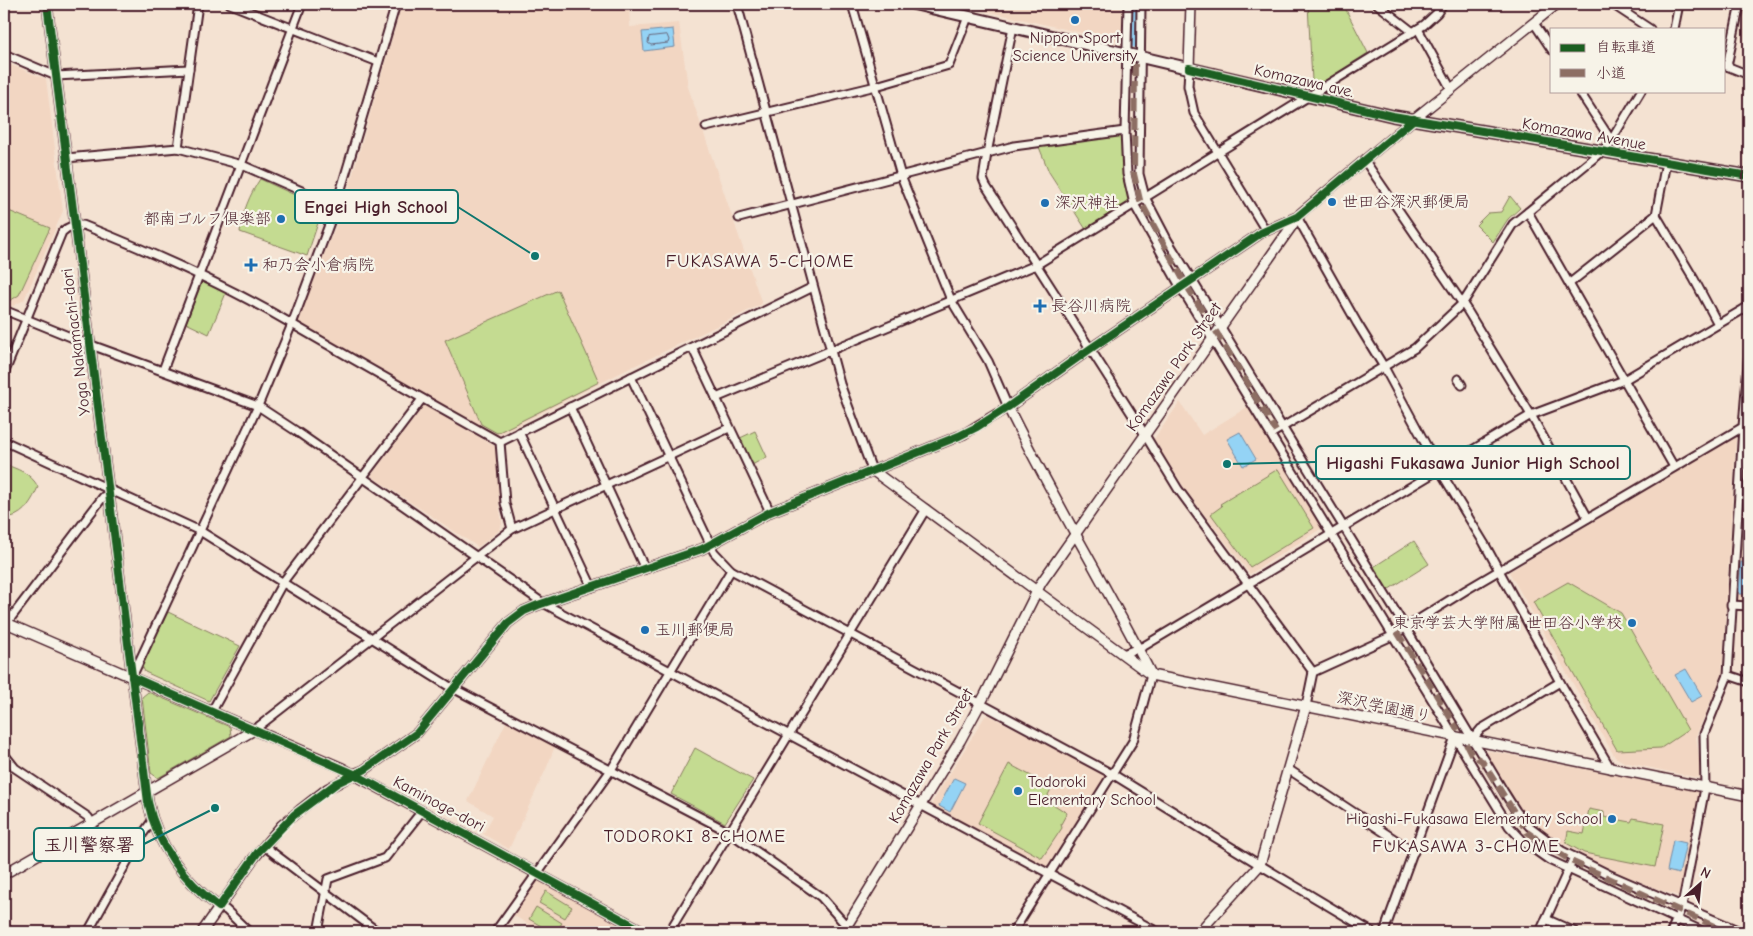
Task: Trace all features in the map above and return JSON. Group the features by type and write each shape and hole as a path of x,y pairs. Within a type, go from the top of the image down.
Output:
{"main road":[{"path":"914,4 1189,68"},
{"name":"Komazawa ave.","path":"1189,68 1414,119"},
{"name":"Komazawa Avenue","path":"1414,119 1749,176"}],"street":[{"name":"Yoga Nakamachi-dori","path":"47,4 146,792 152,821 162,843 176,864 219,907"},
{"path":"178,148 198,4"},
{"path":"230,4 378,62"},
{"path":"163,370 302,4"},
{"path":"132,678 258,406 292,324 336,206 396,4"},
{"path":"737,4 840,384 872,470"},
{"path":"852,4 901,176 951,300 988,361 1008,407 1044,479 1076,534 1151,675 1133,741 1114,775 1013,932"},
{"path":"1128,4 1125,131 1127,174 1134,204 1181,288 1509,826 1525,843 1549,860 1704,932"},
{"path":"1141,4 1138,174 1145,197 1168,241 1406,627 1512,804 1529,826 1562,851 1608,874 1742,932"},
{"path":"1191,4 1188,86 1194,113 1266,231"},
{"path":"1377,4 1416,30 1451,89"},
{"path":"716,398 1036,265 1416,30 1437,13 1443,4"},
{"path":"202,932 264,846 282,826 304,806 337,783 364,770 408,741 426,724 512,620 524,611 711,546 770,512 964,434 1008,407 1090,349 1266,231 1297,217 1414,119 1557,4"},
{"path":"1612,4 1648,28"},
{"path":"1674,28 1679,4"},
{"path":"1726,61 1740,4"},
{"path":"706,127 876,86 949,65 968,17"},
{"path":"1534,23 1550,47"},
{"path":"1014,27 987,153 983,179 986,186 1178,489 1313,672 1306,706 1260,865 1199,932"},
{"path":"4,54 56,76 188,69"},
{"path":"1726,65 1749,75"},
{"path":"1580,92 1611,140"},
{"path":"1271,434 1415,348 1462,303 1513,224 1601,151 1611,140 1640,92"},
{"path":"739,218 1014,146 1125,131"},
{"path":"66,158 178,148 242,165 336,206"},
{"path":"1365,161 1462,303 1531,415 1588,518"},
{"path":"1570,283 1656,215 1666,162"},
{"path":"1528,212 1674,467"},
{"path":"1656,215 1718,324"},
{"path":"1297,217 1352,315 1384,367 1439,469 1499,571 1560,682 1611,768"},
{"name":"Komazawa Park Street","path":"847,931 980,703 1037,590 1297,217"},
{"path":"4,374 62,232 68,227 75,225 89,228 199,276 292,324 500,442"},
{"path":"500,442 813,287"},
{"path":"1123,654 1138,648 1249,584 1531,415 1624,380 1749,306"},
{"path":"4,310 91,345 258,406 543,603 1158,932"},
{"path":"692,347 770,512"},
{"path":"1671,932 1682,906 1706,788 1704,734 1728,675 1731,605 1746,428 1749,350"},
{"path":"631,377 714,552 731,570 1114,775 1372,932"},
{"path":"212,712 283,582 422,399"},
{"path":"570,407 645,569"},
{"path":"4,874 254,730 512,529 729,428"},
{"path":"1313,672 1392,636 1674,467 1746,428"},
{"path":"519,432 592,587"},
{"path":"4,441 109,493 200,531 454,688 729,832 821,897 847,931"},
{"path":"500,442 505,503 512,529"},
{"name":"深沢学園通り","path":"872,470 1151,675 1749,796"},
{"path":"4,632 6,623 103,497 109,493"},
{"path":"669,932 926,509"},
{"path":"495,932 611,770 731,570"},
{"path":"1731,605 1749,606"},
{"name":"Kaminoge-dori","path":"6,623 354,774 645,932"},
{"path":"1728,675 1749,682"},
{"path":"1472,740 1481,729 1560,682"},
{"path":"1384,932 1455,737"},
{"path":"4,754 14,768 88,817 92,823"},
{"path":"1288,770 1414,852"},
{"path":"318,932 328,878 385,858 422,811"},
{"path":"88,932 142,835 152,821"},
{"path":"264,846 378,932"},
{"path":"1540,932 1574,857"},
{"path":"219,907 226,910 249,932"},
{"path":"1546,919 1575,932"},
{"path":"4,928 10,932"}],"shaded area":[{"path":"402,4 629,4 630,27 679,23 688,87 762,304 496,436 298,324 297,321 343,208"},
{"name":"Nippon Sport Science University","path":"955,4 1123,4 1122,37 1117,41"},
{"path":"4,62 46,79 63,211 24,300 11,307 4,304"},
{"path":"1180,402 1202,435 1249,406 1322,528 1250,574 1185,489 1154,439"},
{"path":"424,405 496,447 502,523 500,530 478,547 371,476"},
{"name":"東京学芸大学附属 世田谷小学校","path":"1736,436 1722,675 1696,736 1701,774 1698,778 1624,762 1615,757 1509,572"},
{"path":"1749,436 1749,601 1739,601 1735,597 1746,439"},
{"name":"Todoroki Elementary School","path":"988,715 1105,774 1105,778 1047,867 933,808 932,803 985,716"},
{"path":"506,722 555,746 509,849 483,834 493,816 468,801"},
{"name":"Higashi-Fukasawa Elementary School","path":"1490,751 1698,791 1700,797 1679,896 1599,865 1545,832 1525,814 1506,788 1485,752"},
{"path":"538,881 635,932 541,932 513,915"}],"green space":[{"path":"1131,4 1138,4 1138,35 1131,35"},
{"path":"1308,4 1343,4 1368,53 1316,86 1312,81"},
{"path":"1119,135 1122,137 1123,166 1129,198 1128,203 1087,231 1049,172 1039,147"},
{"name":"都南ゴルフ倶楽部","path":"260,179 323,208 307,256 240,232 247,204"},
{"path":"1510,196 1520,208 1508,219 1493,242 1476,225 1488,213 1501,212"},
{"path":"4,209 50,228 19,295 8,302 4,300"},
{"path":"204,281 226,293 209,334 186,323"},
{"path":"558,290 599,382 497,433 481,424 445,340"},
{"path":"755,431 767,457 750,466 738,439"},
{"path":"4,464 28,475 38,487 31,501 24,509 11,517 4,508 7,496 4,491"},
{"path":"1278,469 1314,528 1250,567 1211,514 1222,506 1220,504"},
{"path":"1749,492 1749,551 1743,550"},
{"path":"1414,541 1429,564 1386,591 1372,568"},
{"path":"1568,582 1621,613 1688,730 1661,748 1617,750 1533,602"},
{"path":"168,612 240,646 209,701 145,672 142,666"},
{"path":"148,692 230,727 231,736 158,778 151,773 142,697"},
{"path":"695,748 753,780 725,823 671,794"},
{"path":"1009,764 1052,787 1048,795 1053,804 1067,813 1061,824 1062,828 1042,858 978,823"},
{"path":"1589,809 1604,812 1604,817 1631,822 1633,818 1664,824 1655,867 1584,853 1566,843 1568,831 1584,834"},
{"path":"546,891 572,907 565,918 539,903"},
{"path":"536,907 562,923 556,932 551,932 529,919"}],"water":[{"path":"673,29 675,47 644,51 642,32"},
{"path":"1240,432 1256,459 1243,466 1227,439"},
{"path":"1741,562 1749,563 1749,594 1739,594"},
{"path":"1686,669 1702,696 1691,702 1675,675"},
{"path":"954,778 965,783 950,812 939,806"},
{"path":"1673,840 1686,843 1679,874 1667,871"}],"waterway":[{"path":"1134,40 1135,4"}],"marked path":[{"path":"1135,64 1134,174 1140,200 1186,285 1276,431"},
{"path":"1397,632 1458,730"},
{"path":"1466,744 1471,754 1482,761 1527,832 1571,861 1727,932"}],"cycle path":[{"path":"47,4 148,802 158,833 174,861 194,886 219,907 258,852 294,815 337,783 364,770 417,733 508,623 524,611 702,549 770,512 977,427 1261,233 1297,217 1414,119"},
{"path":"1189,68 1393,116 1749,176"},
{"path":"132,677 354,774 645,932"}],"place":[{"name":"Nippon Sport Science University","path":"1075,20"},
{"name":"世田谷深沢郵便局","path":"1332,202"},
{"name":"深沢神社","path":"1045,203"},
{"name":"都南ゴルフ倶楽部","path":"281,219"},
{"name":"Engei High School","path":"535,256"},
{"name":"和乃会小倉病院","path":"251,265"},
{"name":"長谷川病院","path":"1040,306"},
{"name":"Higashi Fukasawa Junior High School","path":"1227,464"},
{"name":"東京学芸大学附属 世田谷小学校","path":"1632,623"},
{"name":"玉川郵便局","path":"645,630"},
{"name":"Todoroki Elementary School","path":"1018,791"},
{"name":"玉川警察署","path":"215,808"},
{"name":"Higashi-Fukasawa Elementary School","path":"1612,819"}],"district":[{"name":"FUKASAWA 5-CHOME","path":"760,261"},
{"name":"TODOROKI 8-CHOME","path":"695,836"},
{"name":"FUKASAWA 3-CHOME","path":"1466,846"}]}
